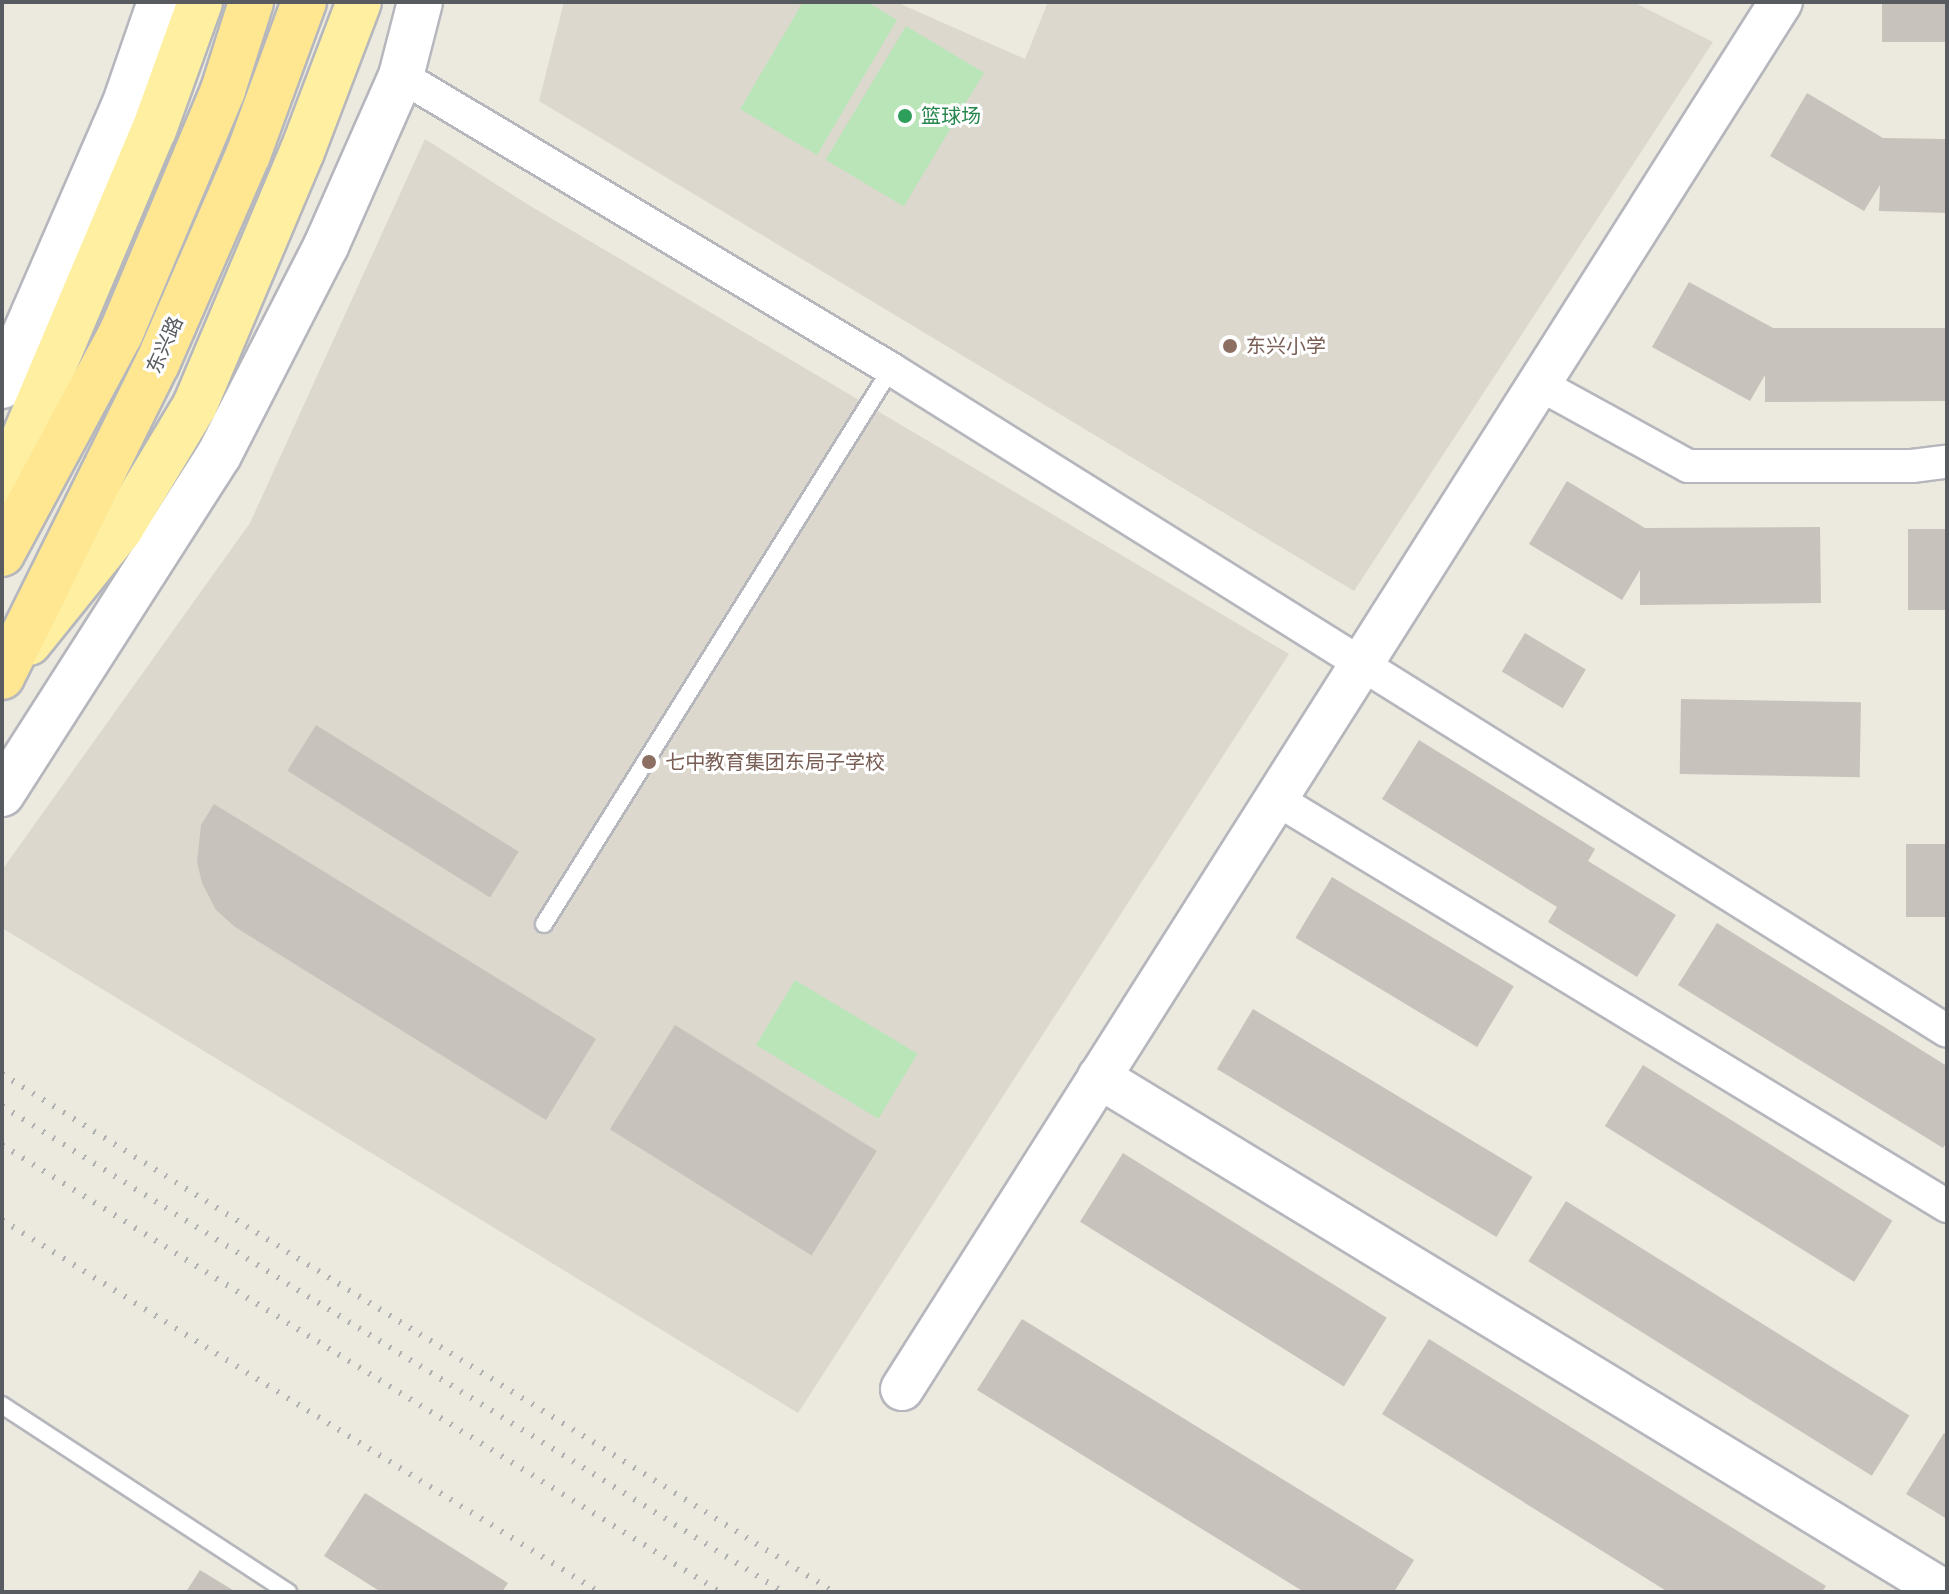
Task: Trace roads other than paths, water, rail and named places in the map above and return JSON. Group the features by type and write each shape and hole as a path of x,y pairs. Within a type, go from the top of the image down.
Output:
{"highway":[{"path":"2,554 121,333 223,90 251,2"},
{"name":"东兴路","path":"3,675 157,364 248,155 304,2"}],"main road":[{"path":"2,386 124,106 160,2"},
{"path":"2,489 148,145 200,2"},
{"path":"3,675 120,530 195,405 302,152 359,2"},
{"path":"2,794 219,455 326,246 401,76 420,2"}],"street":[{"path":"902,1389 1781,2"},
{"path":"401,76 891,369 1363,662 1947,1031"},
{"path":"1539,384 1688,466 1912,466 1947,462"},
{"path":"1276,799 1947,1206"},
{"path":"1099,1077 1945,1592"}],"lane":[{"path":"544,924 891,369"},
{"path":"2,1405 288,1592"}],"railway":[{"path":"2,1074 834,1592"},
{"path":"2,1106 783,1592"},
{"path":"2,1145 720,1592"},
{"path":"2,1220 599,1592"}],"place":[{"name":"篮球场","path":"905,116"},
{"name":"东兴小学","path":"1230,346"},
{"name":"七中教育集团东局子学校","path":"649,762"}]}
